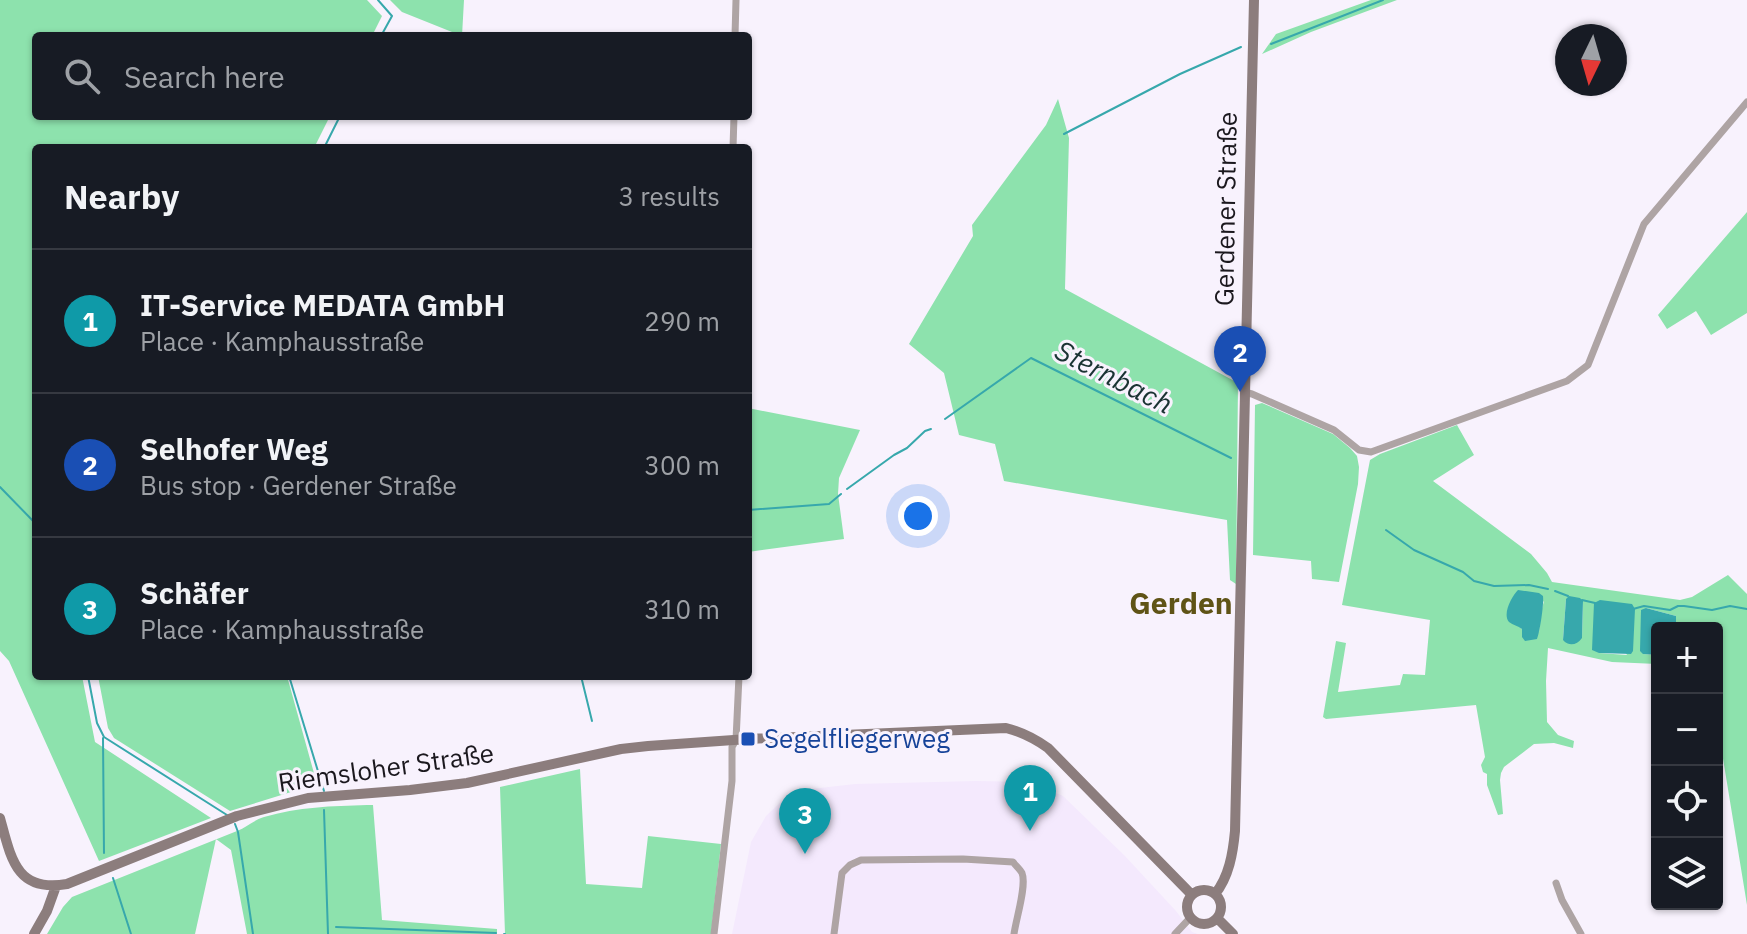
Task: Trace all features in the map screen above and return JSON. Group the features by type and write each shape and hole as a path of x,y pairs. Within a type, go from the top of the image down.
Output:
{"main road":[{"name":"Gerdener Straße","path":"1215,894 1230,862 1235,831 1254,0"},
{"name":"Riemsloher Straße","path":"56,886 237,816 287,802 467,783 621,749 736,740 1006,728 1023,732 1048,748 1192,895"},
{"path":"0,818 9,851 18,869 36,884 56,886 34,934"},
{"path":"1201,890 1215,894 1220,908 1217,918 1208,923 1199,923 1191,917 1187,908 1192,895 1201,890"},
{"path":"1217,918 1233,934"}],"street":[{"path":"735,32 736,0"},
{"path":"1244,392 1334,430 1359,450 1371,452 1567,381 1588,365 1644,224 1747,102"},
{"path":"733,144 734,120"},
{"path":"714,934 732,781 739,680"},
{"path":"834,934 842,873 850,865 861,860 963,859 1013,862 1020,869 1023,884 1014,934"},
{"path":"1556,883 1581,934"},
{"path":"1175,934 1191,917"}],"shaded area":[{"path":"1029,782 1063,796 1125,856 1192,932 1198,934 732,934 751,842 766,816 784,799 811,789 855,784"}],"green space":[{"path":"0,0 367,0 382,16 374,32 32,32 32,120 328,120 316,144 32,144 32,680 83,680 95,742 211,818 99,861 9,661 0,651"},
{"path":"390,0 464,0 462,32 452,32 402,12"},
{"path":"1371,0 1397,0 1262,54 1276,34"},
{"path":"1058,99 1069,138 1065,289 1238,383 1236,584 1230,580 1227,520 1004,481 995,444 959,435 944,373 909,344 973,236 972,225 1046,125"},
{"path":"1747,212 1747,313 1711,335 1696,311 1667,329 1658,315"},
{"path":"1262,403 1333,434 1357,456 1358,484 1339,582 1312,579 1311,561 1253,555 1255,405"},
{"path":"752,409 860,430 839,478 844,539 752,551"},
{"path":"1457,425 1474,455 1433,481 1531,554 1552,582 1680,600 1692,597 1728,575 1747,594 1747,905 1723,759 1723,622 1676,622 1676,616 1646,608 1643,654 1651,655 1651,664 1612,662 1548,648 1547,722 1558,735 1574,741 1573,748 1554,743 1534,744 1504,767 1500,780 1503,814 1498,815 1487,785 1487,774 1481,765 1485,757 1476,705 1323,717 1336,641 1346,643 1338,692 1400,685 1403,674 1425,675 1430,620 1342,605 1370,460","holes":["1566,599 1583,601 1582,638 1563,640","1544,601 1539,632 1519,626","1594,603 1627,655 1599,653"]},
{"path":"99,680 288,680 317,784 230,811 114,738 108,728"},
{"path":"580,769 586,884 642,888 648,836 721,844 711,934 505,934 500,787"},
{"path":"373,805 382,920 497,929 497,934 247,934 231,850 216,839 277,814 315,808"},
{"path":"216,839 195,934 47,934 72,897"}],"water":[{"path":"1518,590 1543,596 1537,639 1525,641 1522,629 1507,619 1509,605"},
{"path":"1569,596 1583,601 1582,638 1573,644 1563,640 1566,599"},
{"path":"1600,600 1632,604 1635,609 1631,654 1592,650 1594,603"},
{"path":"1646,608 1676,616 1676,622 1651,622 1651,655 1640,651 1641,610"}],"waterway":[{"path":"378,0 392,16 383,32"},
{"path":"1271,44 1383,0"},
{"path":"1064,134 1180,74 1241,47"},
{"path":"326,144 338,120"},
{"name":"Sternbach","path":"945,419 1031,358 1231,458"},
{"name":"Sternbach","path":"847,489 931,429"},
{"path":"0,487 32,520"},
{"name":"Sternbach","path":"752,510 829,504 841,494"},
{"path":"1386,530 1414,550 1463,572 1474,581 1494,586 1529,585 1548,589"},
{"path":"1555,591 1568,596"},
{"path":"1582,600 1595,603"},
{"path":"1633,609 1644,606 1670,610 1678,606 1712,610 1730,606 1747,609"},
{"path":"89,680 97,723 104,737 227,815"},
{"name":"Sternbach","path":"290,680 324,791"},
{"path":"582,680 592,721"},
{"path":"103,738 104,853"},
{"name":"Sternbach","path":"324,810 328,934"},
{"path":"235,824 253,934"},
{"path":"113,878 131,934"},
{"path":"336,927 496,933"}],"place":[{"name":"Selhofer Weg","path":"1240,392"},
{"name":"Segelfliegerweg","path":"748,739"},
{"name":"IT-Service MEDATA GmbH","path":"1030,831"},
{"name":"Schäfer","path":"805,854"}],"district":[{"name":"Gerden","path":"1181,604"}]}
